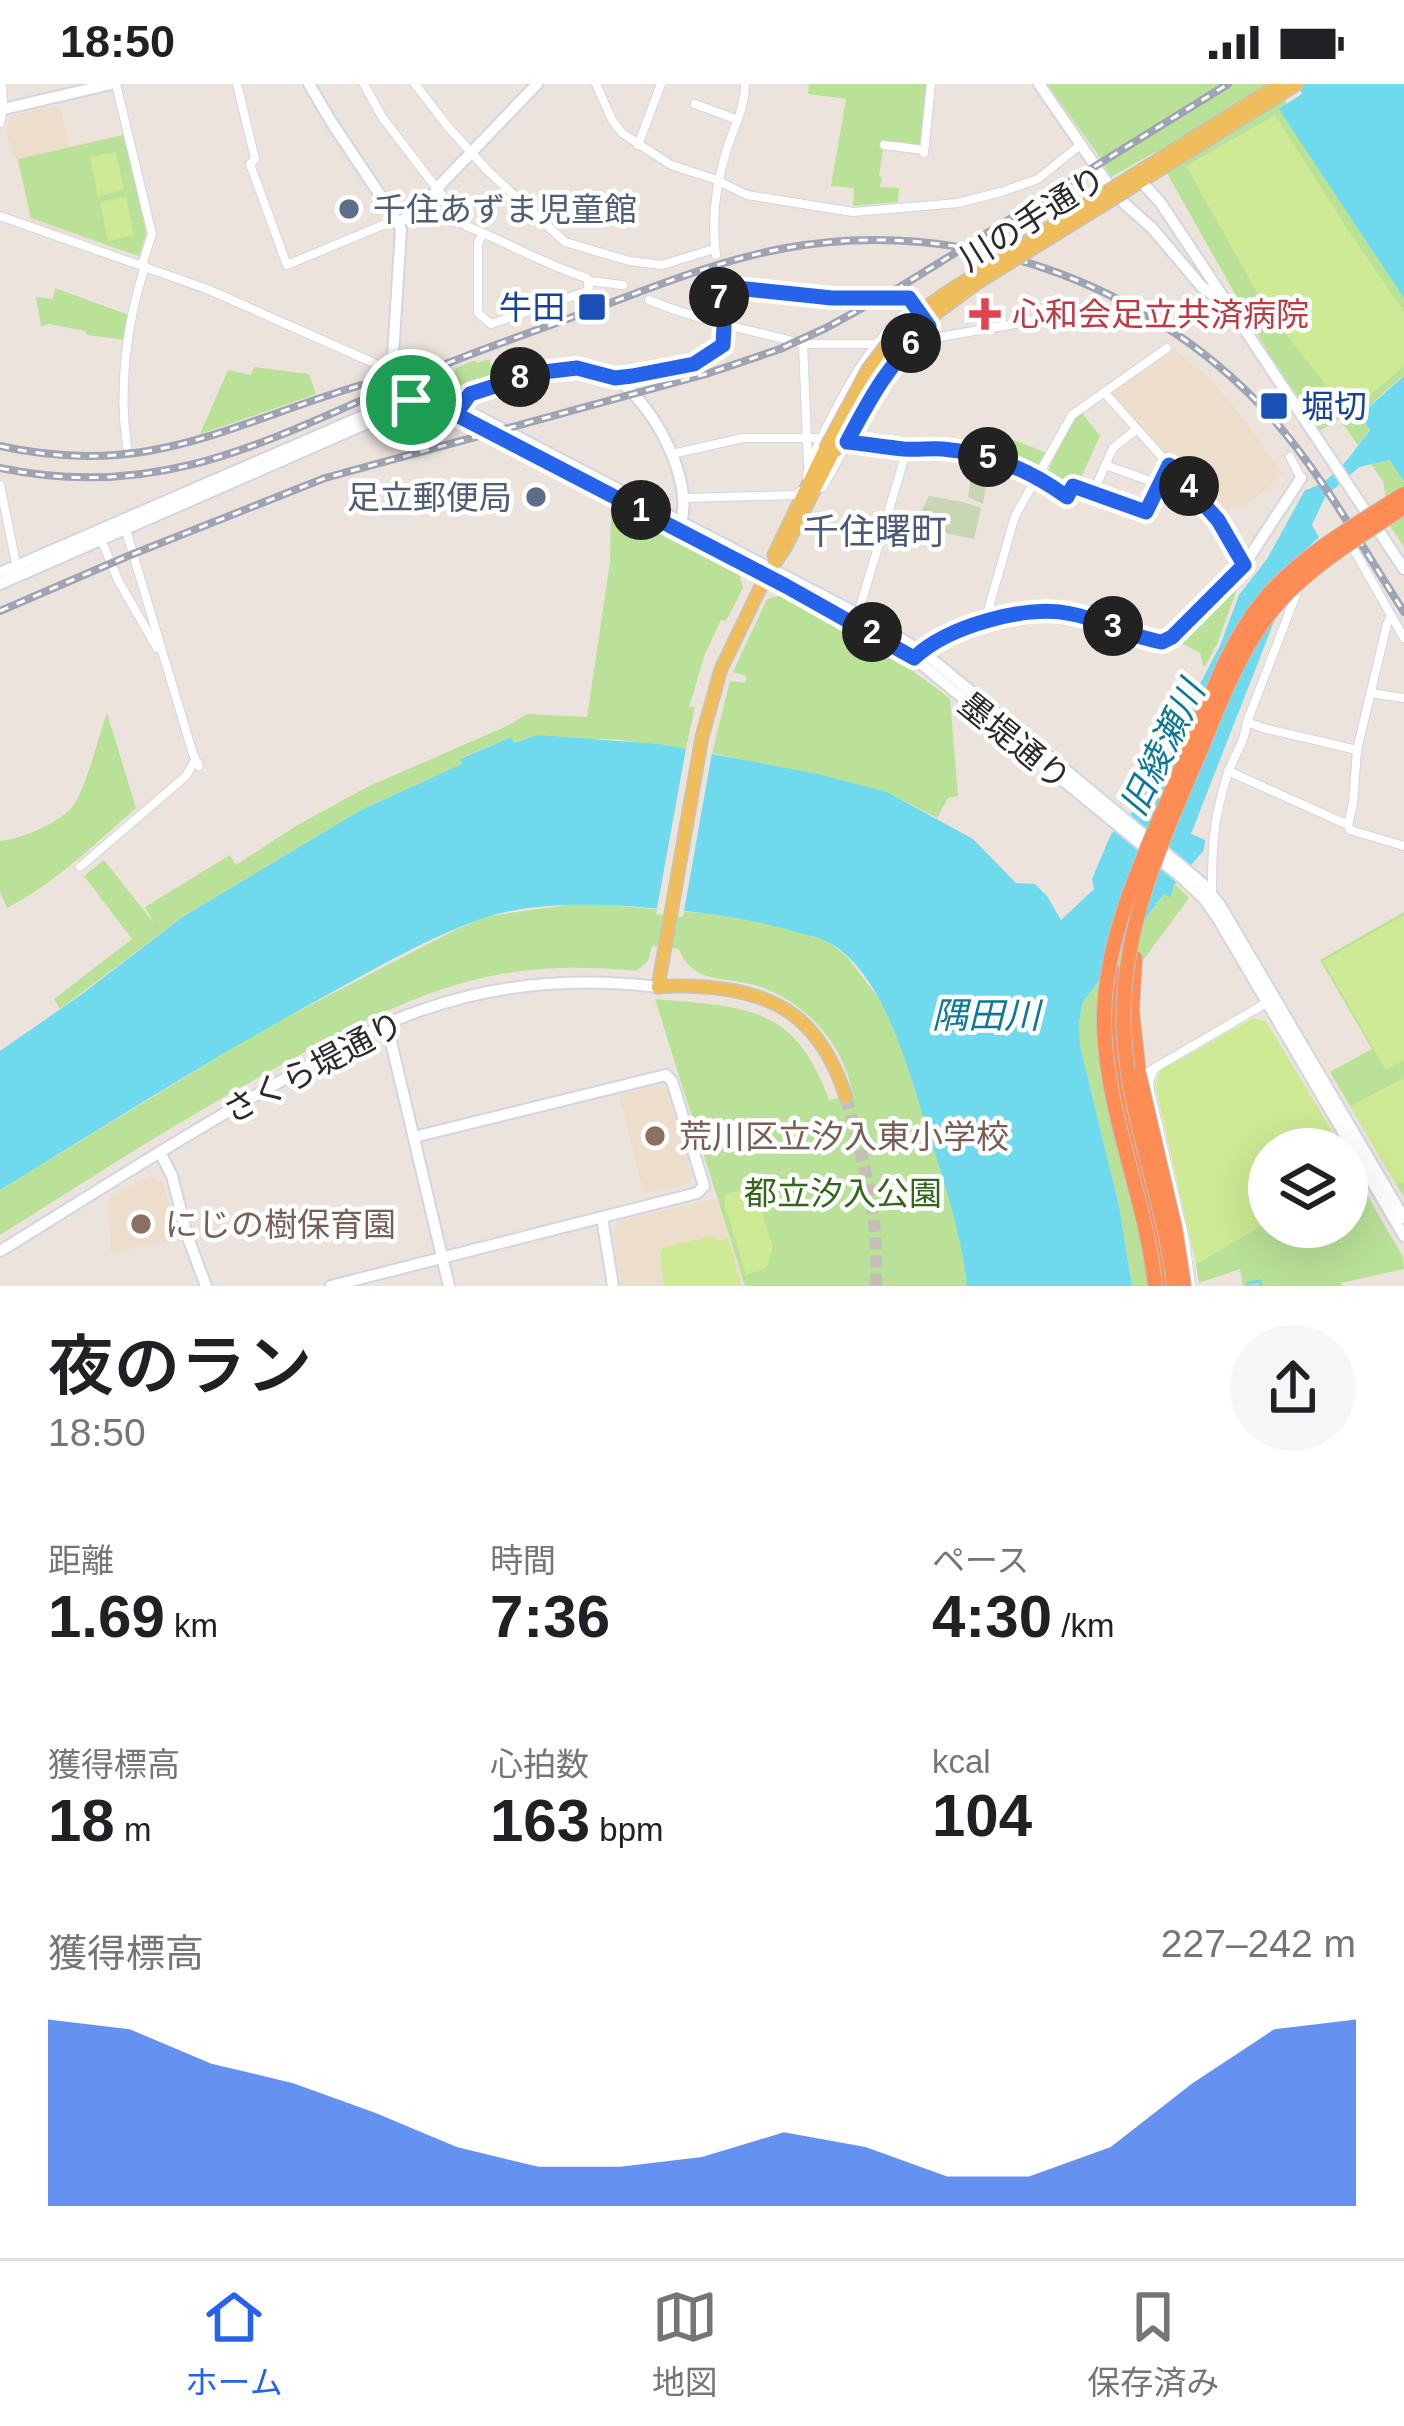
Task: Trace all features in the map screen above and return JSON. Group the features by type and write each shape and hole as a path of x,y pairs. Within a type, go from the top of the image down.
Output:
{"highway":[{"path":"1155,1286 1106,1052 1109,968 1129,898 1216,684 1257,609 1298,566 1404,494"},
{"path":"1169,1286 1163,1224 1133,1100 1124,1033 1124,986 1142,898 1227,688 1257,631 1306,576 1404,507"},
{"path":"1156,860 1139,928 1132,1011 1143,1096 1188,1286"},
{"path":"1129,898 1115,964 1113,1023 1123,1100 1169,1286"}],"main road":[{"path":"2,110 113,84"},
{"path":"310,84 398,221 392,371 408,389 411,405"},
{"path":"398,221 433,197 537,84"},
{"path":"1039,84 1125,204 1202,287 1214,296 1220,293"},
{"name":"川の手通り","path":"1142,175 1280,84"},
{"name":"川の手通り","path":"658,987 702,737 728,650 785,548 827,447 868,369 893,336 943,295 1297,84"},
{"path":"1142,175 1404,569"},
{"path":"615,378 644,406 672,454 685,498 681,526"},
{"name":"墨堤通り","path":"0,584 18,571 124,524 388,414 411,405 443,402 918,655"},
{"name":"墨堤通り","path":"411,405 459,416 681,526"},
{"path":"918,655 957,631 1032,613 1069,613 1162,642 1244,565 1301,478"},
{"name":"墨堤通り","path":"0,573 18,571 101,539 124,524"},
{"name":"墨堤通り","path":"768,572 858,614 918,655 1212,893 1404,1236"},
{"name":"墨堤通り","path":"1185,874 1270,1000 1404,1218"},
{"name":"さくら堤通り","path":"0,1251 256,1094 387,1025 435,1006 513,987 574,982 658,987"},
{"path":"658,987 743,1000 790,1022 821,1056 842,1099"},
{"path":"387,1025 449,1286"},
{"path":"331,1286 703,1188 675,1090 666,1075 414,1137"},
{"path":"160,1152 206,1286"},
{"path":"602,1217 613,1286"}],"street":[{"path":"0,124 2,84"},
{"path":"113,84 152,234 136,293 124,375 127,446"},
{"path":"237,84 255,159 250,164 254,179 287,265 398,221"},
{"path":"364,84 382,117 464,224 589,281 623,285"},
{"path":"415,84 488,171 565,242 629,261 662,265 715,252 717,182 743,109 745,84"},
{"path":"638,145 661,84"},
{"path":"884,145 924,151 931,84"},
{"path":"597,85 622,133 671,166 764,199 854,212 958,203 1001,193 1038,179 1081,144"},
{"path":"695,104 738,120"},
{"path":"0,216 144,265 392,371"},
{"path":"483,232 478,243 478,314 491,324 585,292 589,281"},
{"path":"460,408 470,394 535,373 577,368 615,378 694,364 723,345 719,272"},
{"path":"718,286 832,298 909,298 929,326 928,339 1084,307"},
{"path":"649,300 724,326 803,344 874,344"},
{"path":"808,468 827,447 847,388 874,344 914,305"},
{"path":"685,498 796,495 823,487 884,374 929,326"},
{"path":"803,344 811,488"},
{"path":"985,622 1016,516 1072,415 1167,348"},
{"path":"1104,392 1218,520 1244,565"},
{"path":"1093,494 1113,448 1137,429"},
{"path":"672,454 743,438 806,436 827,447"},
{"path":"847,442 944,449 1002,460 1067,497 1073,486 1146,512 1169,465"},
{"path":"858,614 908,449"},
{"path":"1290,457 1301,478"},
{"path":"1106,465 1160,484"},
{"path":"0,485 18,571"},
{"path":"124,524 199,766"},
{"path":"101,539 118,580 162,653"},
{"path":"1212,893 1214,819 1228,771 1244,740 1299,587 1312,563 1331,543 1347,539 1404,638"},
{"path":"1348,825 1357,750 1391,616"},
{"path":"1370,692 1404,698"},
{"path":"1247,722 1357,750"},
{"path":"80,867 186,776 194,766 193,754"},
{"path":"1228,771 1348,825 1350,830 1404,846"},
{"path":"1150,1091 1144,1109 1130,1108 1127,1089 1143,1074 1270,1000"},
{"path":"1155,1068 1150,1091 1185,1240 1188,1286"}],"shaded area":[{"path":"60,105 69,146 126,134 149,233 140,257 30,221 6,129 11,116"},
{"path":"1172,348 1208,376 1283,475 1220,519 1112,393"},
{"name":"荒川区立汐入東小学校","path":"658,1085 667,1091 692,1176 688,1184 644,1194 619,1095"},
{"name":"にじの樹保育園","path":"149,1176 163,1182 176,1234 168,1236 169,1242 111,1253 108,1199"},
{"path":"717,1198 745,1286 621,1286 613,1230 618,1221"}],"green space":[{"path":"809,84 929,84 922,147 884,144 880,187 899,188 898,202 853,206 854,188 831,186 846,99 808,94"},
{"path":"1047,84 1277,84 1287,104 1280,109 1404,298 1404,375 1360,414 1370,429 1358,445 1339,419 1319,431 1278,370 1155,152 1111,177"},
{"path":"1275,115 1404,312 1404,366 1349,414 1267,310 1186,166"},
{"path":"124,135 146,233 139,256 31,218 18,159"},
{"path":"116,152 124,190 98,196 90,157"},
{"path":"126,197 134,235 108,241 100,202"},
{"path":"55,288 129,315 126,340 41,326 36,297 53,299"},
{"path":"489,359 496,378 460,395 448,393 456,368"},
{"path":"254,367 309,374 316,394 200,434 228,370 251,375"},
{"path":"1081,412 1100,436 1078,484 1065,492 1045,476"},
{"path":"1014,440 1049,454 1037,471 1010,459"},
{"path":"974,457 990,460 983,504 968,497"},
{"path":"1390,460 1404,482 1404,547 1390,526 1383,481 1371,464"},
{"path":"929,496 981,508 974,539 916,531"},
{"path":"616,511 739,573 743,588 705,654 689,707 695,707 686,749 614,739 514,743 511,737 361,810 184,916 60,1009 54,999 132,939 84,876 104,860 154,923 145,907 230,855 236,865 367,787 527,714 587,717 610,562 611,518"},
{"path":"1245,573 1205,666 1200,653 1183,644 1179,635"},
{"path":"782,595 889,656 950,699 958,796 948,798 937,818 887,792 712,753 730,681 745,683 747,676 733,672 767,599"},
{"path":"107,713 136,808 58,875 7,908 0,891 0,841 41,828 70,810"},
{"path":"1175,884 1189,898 1118,994 1160,1286 1132,1286 1119,1205 1080,1046 1079,1022 1083,1002"},
{"name":"都立汐入公園","path":"583,903 725,915 770,924 828,941 848,958 880,1000 900,1041 959,1227 967,1286 745,1286 655,999 763,1016 800,1045 829,1100 853,1095 832,1043 807,1014 758,986 702,974 685,961 679,949 652,946 648,961 636,971 520,971 459,984 395,1007 233,1092 0,1235 0,1190 266,1028 489,916"},
{"path":"1404,912 1404,1197 1368,1136 1368,1128 1363,1128 1330,1072 1372,1049 1320,960"},
{"path":"1404,915 1404,1060 1386,1070 1323,961"},
{"path":"1253,1018 1266,1021 1330,1128 1248,1128 1248,1233 1196,1264 1155,1084 1160,1071"},
{"path":"1404,1078 1404,1182 1396,1184 1368,1137 1368,1128 1363,1128 1350,1106"},
{"path":"741,1190 759,1203 773,1247 766,1268 746,1275 725,1205 725,1195"},
{"path":"1368,1197 1403,1257 1404,1269 1341,1286 1243,1286 1240,1269 1199,1283 1196,1264 1248,1233 1248,1248 1368,1248"},
{"path":"713,1236 716,1241 728,1238 741,1286 664,1286 662,1248"}],"water":[{"path":"1298,84 1404,84 1404,298 1279,109 1302,94"},
{"name":"隅田川","path":"1404,376 1404,482 1390,460 1359,467 1325,497 1312,525 1319,537 1300,555 1191,834 1205,840 1204,850 1174,885 1170,897 1164,894 1083,1002 1080,1046 1119,1205 1132,1286 967,1286 951,1206 912,1080 893,1028 867,979 851,960 821,939 749,920 664,909 527,908 447,932 251,1038 0,1190 0,1051 184,916 361,810 511,737 514,743 538,735 659,744 887,792 973,839 1016,883 1035,884 1061,920 1094,889 1092,879 1111,834 1144,800 1170,731 1174,733 1220,646 1239,595 1267,559 1305,490 1342,466 1370,430 1360,415"}],"pier":[{"path":"687,743 713,747 683,917 656,914"}],"waterway":[{"path":"1248,1286 1260,1281 1261,1286"}],"tunnel":[{"path":"846,1097 873,1213 876,1286"}],"railway":[{"path":"0,611 325,478 706,374 780,349 900,287 1228,84"},
{"path":"0,468 109,477 207,460 255,445 466,356 706,268 786,248 852,240 917,242 982,251 1046,269 1107,294 1164,326 1217,365 1265,410 1304,457 1404,612"},
{"path":"0,446 52,454 143,452 227,431 361,385"}],"place":[{"name":"千住あずま児童館","path":"349,209"},
{"name":"牛田","path":"592,307"},
{"name":"心和会足立共済病院","path":"985,314"},
{"name":"堀切","path":"1274,406"},
{"name":"足立郵便局","path":"536,497"},
{"name":"荒川区立汐入東小学校","path":"655,1136"},
{"name":"にじの樹保育園","path":"141,1224"}],"district":[{"name":"千住曙町","path":"875,531"}],"route":[{"path":"718,286 832,298 909,298 929,326 884,374 847,442 944,449 1002,460 1067,497 1073,486 1146,512 1169,465 1218,520 1244,565 1162,642 1052,611 957,631 914,658 854,622 459,416 412,409 411,400 460,408 470,394 535,373 577,368 615,378 694,364 723,345 718,286"}],"water label":[{"name":"旧綾瀬川","path":"1162,748"}]}
